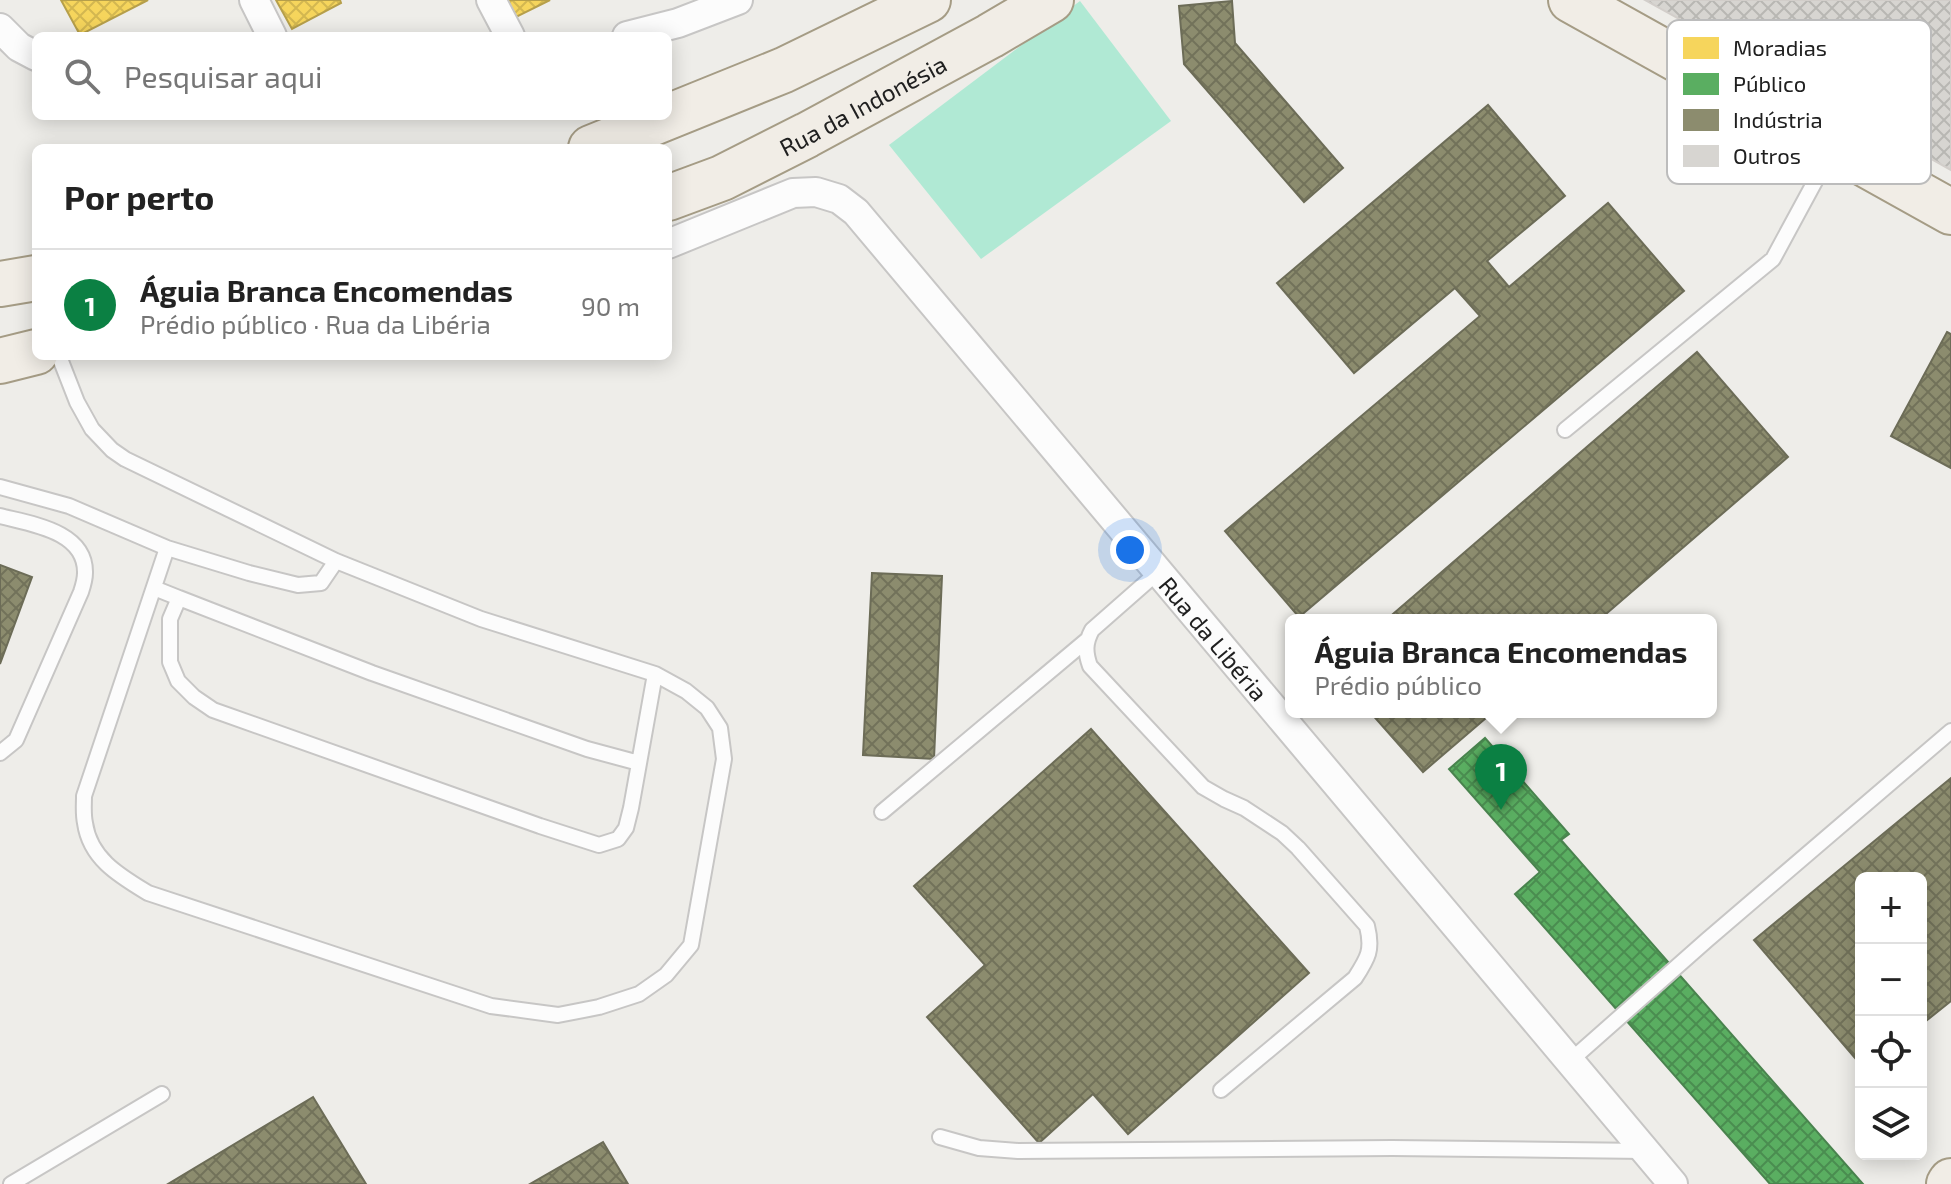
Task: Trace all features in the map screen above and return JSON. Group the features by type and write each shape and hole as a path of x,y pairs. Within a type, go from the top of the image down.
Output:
{"main road":[{"path":"672,115 784,70 928,0"},
{"name":"Rua da Indonésia","path":"672,197 722,178 807,135 1051,0"},
{"path":"1571,0 1667,54"},
{"path":"601,144 660,120"},
{"path":"1901,184 1951,212"},
{"path":"0,284 32,279"},
{"path":"0,361 32,353"}],"street":[{"path":"254,0 270,32"},
{"path":"491,0 508,32"},
{"path":"643,32 678,23 738,0"},
{"path":"0,28 19,47 32,54"},
{"name":"Rua da Libéria","path":"672,242 793,193 816,192 839,199 856,212 1673,1184"}],"lane":[{"path":"1565,430 1773,259 1814,184"},
{"path":"61,360 77,402 92,429 112,450 157,476 336,561 481,619 655,674 686,691 707,708 720,728 724,759 691,945 666,975 639,994 599,1007 558,1015 491,1006 148,893 116,874 96,853 85,825 84,796 167,548"},
{"path":"0,487 69,506 167,548 298,585 321,583 336,561"},
{"path":"0,516 49,528 70,541 82,555 85,573 81,592 16,740 0,753"},
{"path":"1158,572 1092,630 1086,653 1090,666 1203,787 1244,808 1282,833 1298,848 1367,926 1372,943 1367,961 1355,978 1221,1090"},
{"path":"154,588 386,678 587,749 639,763"},
{"path":"179,598 170,619 170,662 178,681 213,710 599,845 618,839 626,828 655,674"},
{"path":"882,812 1087,640"},
{"path":"1569,1062 1951,731"},
{"path":"11,1184 162,1094"},
{"path":"940,1137 979,1148 1018,1151 1377,1148 1645,1151"}],"green space":[{"path":"1080,1 1171,121 981,259 889,145"}],"building: Moradias":[{"path":"61,0 148,0 86,32 78,32"},
{"path":"276,0 340,0 341,3 292,29"},
{"path":"507,0 550,0 516,17"}],"building: Público":[{"path":"1485,738 1569,834 1561,840 1863,1184 1770,1184 1515,894 1540,872 1449,769"}],"building: Indústria":[{"path":"1232,1 1235,43 1343,168 1304,202 1184,64 1179,6"},
{"path":"1488,105 1565,196 1487,261 1509,287 1608,203 1684,291 1303,614 1296,614 1225,531 1480,316 1455,288 1354,373 1277,283"},
{"path":"1947,332 1951,334 1951,468 1891,436"},
{"path":"1697,352 1788,457 1606,614 1393,614"},
{"path":"0,565 32,577 0,664"},
{"path":"872,573 942,576 934,759 863,755"},
{"path":"1375,718 1486,718 1423,772"},
{"path":"1091,729 1309,973 1128,1134 1093,1094 1039,1143 927,1017 985,965 914,886"},
{"path":"1951,778 1951,1001 1927,1020 1927,872 1855,872 1855,1058 1754,940"},
{"path":"313,1097 366,1184 168,1184"},
{"path":"603,1142 628,1184 530,1184"}],"building: Outros":[{"path":"1645,0 1951,0 1951,170 1931,159 1931,20 1681,20"}],"place":[{"name":"Águia Branca Encomendas","path":"1501,810"}]}
